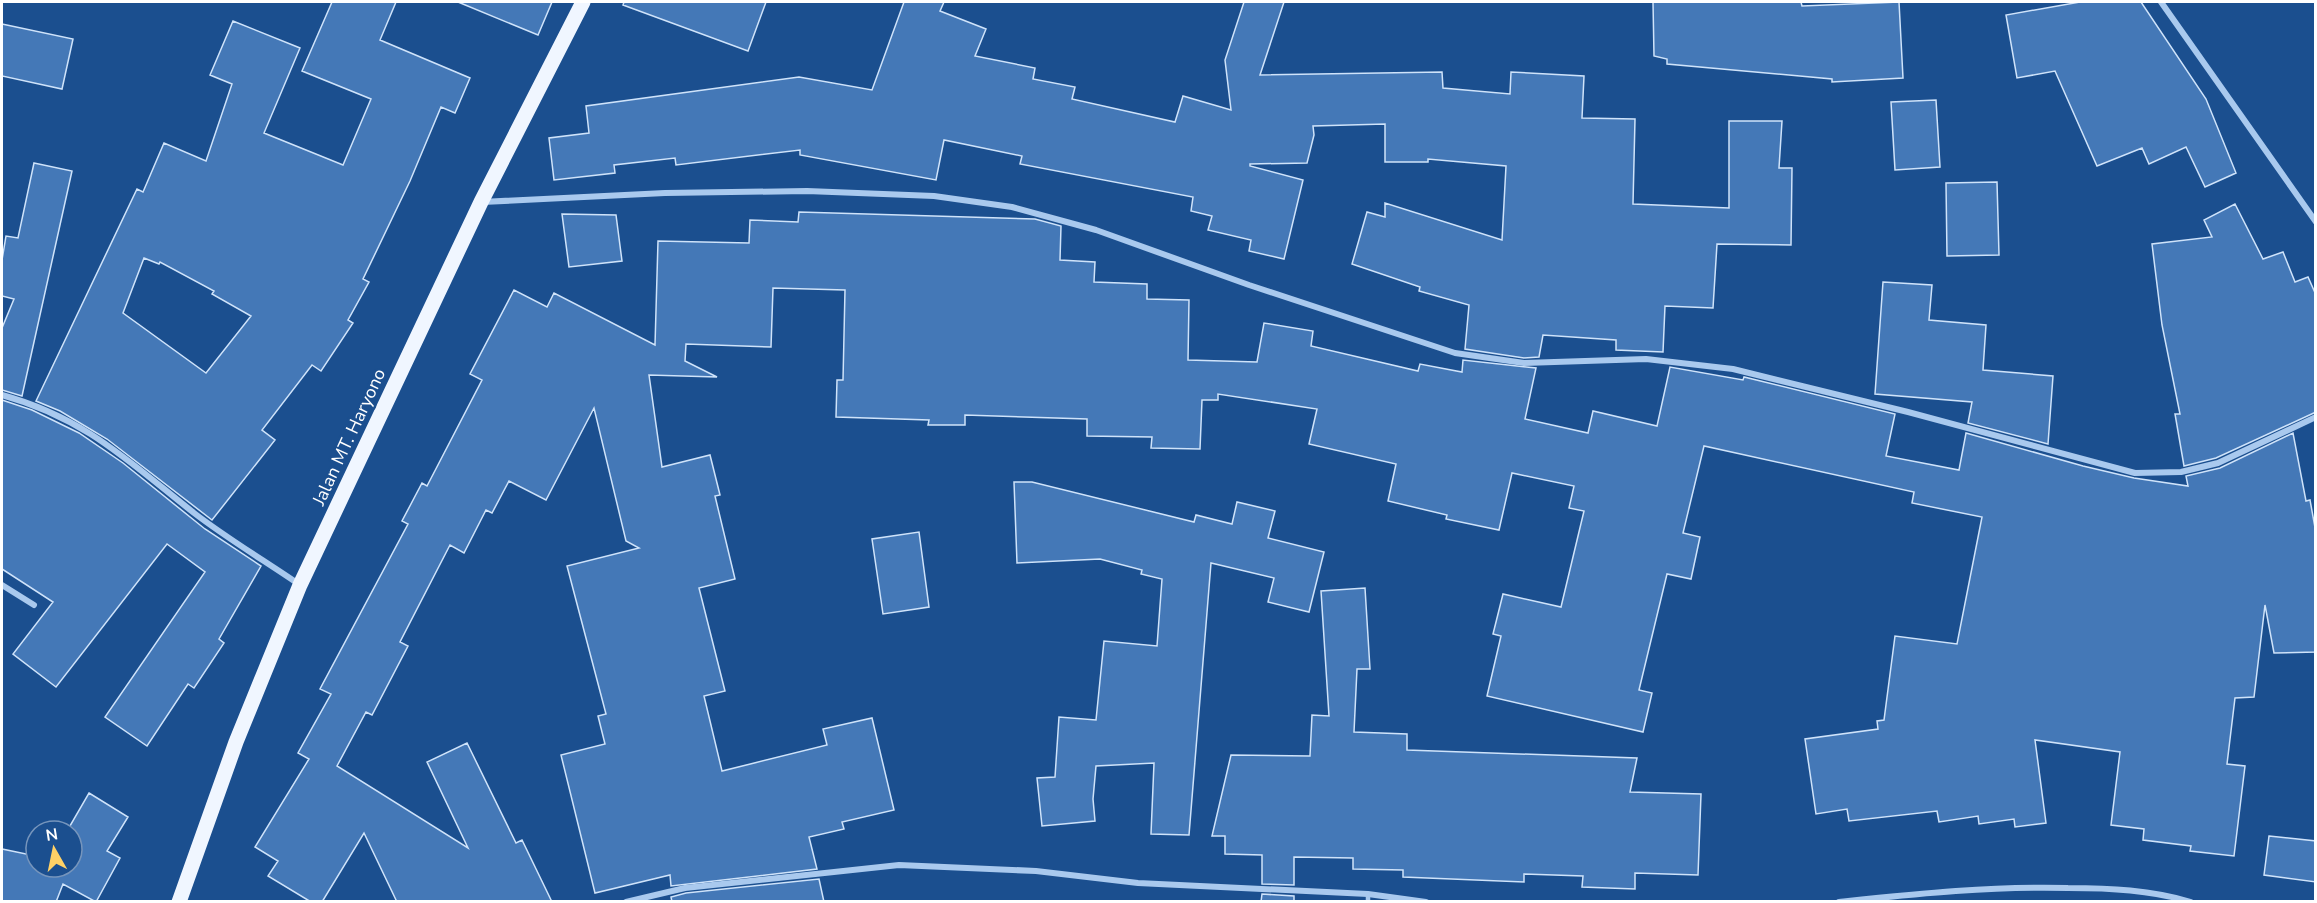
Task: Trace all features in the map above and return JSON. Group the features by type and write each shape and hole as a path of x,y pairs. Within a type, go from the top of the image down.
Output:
{"main road":[{"name":"Jalan MT. Haryono","path":"178,902 236,742 300,585 481,202 583,2"}],"street":[{"path":"2161,2 2316,222"},
{"path":"481,202 665,193 807,191 934,196 1012,207 1096,230 1455,353 1524,363 1646,359 1733,369 1908,412 2135,473 2181,472 2218,463 2316,417"},
{"path":"2,395 64,417 101,439 197,514 300,585"},
{"path":"2,585 34,604"},
{"path":"626,902 685,888 899,865 1036,871 1138,883 1426,902"},
{"path":"1839,902 1978,888 2034,887 2118,889 2170,895 2191,902"}],"building":[{"path":"332,2 396,2 380,40 470,78 455,113 441,107 410,181 363,279 369,282 348,320 353,323 321,371 312,365 262,430 275,440 212,520 107,439 60,411 36,401 137,189 143,192 164,143 206,161 232,84 210,75 233,21 300,48 264,133 343,165 371,99 302,71","holes":["144,258 159,264 160,262 214,291 212,294 251,316 206,373 123,313"]},
{"path":"458,2 552,2 538,35"},
{"path":"624,2 766,2 748,51 623,5"},
{"path":"904,2 944,2 940,11 986,29 975,56 1035,68 1033,79 1075,87 1072,99 1175,122 1183,96 1231,110 1225,60 1244,2 1284,2 1260,75 1442,72 1443,88 1510,94 1511,72 1584,76 1582,118 1635,119 1633,204 1729,208 1729,121 1782,121 1779,168 1792,168 1791,245 1717,244 1713,308 1665,306 1663,352 1616,350 1616,340 1543,335 1539,357 1524,358 1465,349 1469,305 1419,291 1420,287 1352,264 1367,212 1385,217 1385,203 1502,240 1506,166 1428,159 1428,162 1385,162 1385,124 1313,126 1314,135 1307,163 1250,164 1250,166 1303,180 1284,259 1249,251 1251,240 1208,230 1212,216 1191,211 1193,197 1020,164 1022,156 944,140 936,180 800,155 800,150 676,165 675,158 614,165 615,173 554,180 549,138 589,133 586,106 799,77 872,90"},
{"path":"1653,2 1801,2 1802,6 1899,2 1903,78 1832,82 1832,79 1667,64 1667,59 1654,56"},
{"path":"2080,2 2141,2 2206,99 2236,173 2205,187 2186,147 2149,164 2142,148 2097,166 2055,71 2017,78 2006,15"},
{"path":"2,24 73,39 62,89 2,76"},
{"path":"1936,100 1940,167 1895,170 1891,102"},
{"path":"34,163 72,171 22,396 2,390 2,328 14,299 2,296 2,260 6,236 18,238"},
{"path":"1997,182 1999,255 1947,256 1946,183"},
{"path":"2235,204 2263,259 2283,252 2295,282 2308,277 2316,295 2316,412 2216,458 2184,466 2175,414 2180,414 2162,325 2152,244 2212,237 2204,220"},
{"path":"799,212 1035,219 1061,226 1060,260 1095,262 1094,282 1147,284 1147,299 1189,300 1188,360 1257,362 1264,323 1313,331 1311,346 1418,371 1420,364 1462,372 1463,360 1536,368 1525,419 1588,433 1593,411 1657,426 1670,367 1743,380 1744,377 1895,414 1886,456 1959,470 1966,433 2083,466 2134,478 2188,486 2186,476 2220,468 2293,433 2306,501 2310,500 2316,533 2316,652 2274,653 2265,605 2254,697 2235,698 2227,764 2245,766 2234,856 2190,851 2191,846 2143,840 2144,829 2111,825 2120,752 2035,740 2046,823 2015,827 2014,819 1979,824 1978,816 1939,822 1937,811 1849,821 1847,809 1816,814 1805,739 1878,729 1877,721 1884,720 1895,636 1957,644 1982,517 1912,503 1914,492 1704,446 1683,533 1700,537 1691,579 1667,574 1639,690 1652,693 1643,732 1487,696 1501,636 1493,634 1503,594 1561,607 1584,511 1569,508 1574,486 1512,473 1499,530 1446,519 1447,515 1388,501 1396,464 1309,444 1317,409 1218,394 1218,400 1202,400 1200,449 1151,448 1152,437 1087,436 1087,419 965,415 965,425 928,425 929,420 836,417 837,380 843,380 845,290 773,288 771,347 686,344 685,361 717,377 649,375 662,467 710,455 720,495 715,496 735,579 699,588 725,691 704,696 722,771 827,745 823,729 872,718 894,810 842,822 844,829 809,837 817,869 671,886 670,875 595,893 561,755 605,744 598,716 606,714 567,566 639,548 626,541 594,408 546,500 509,481 492,513 486,510 464,553 450,545 400,642 408,646 372,715 366,712 337,766 468,848 427,762 467,743 516,843 522,840 552,902 397,902 364,833 322,902 311,902 268,876 278,861 255,847 309,759 298,753 331,694 320,689 408,524 402,521 422,483 427,486 482,380 470,374 514,290 547,307 554,293 655,345 658,241 749,243 750,220 798,222"},
{"path":"562,214 616,215 622,261 569,267"},
{"path":"1883,282 1932,285 1929,320 1986,325 1983,370 2053,376 2048,444 1968,423 1972,402 1875,394"},
{"path":"2,400 32,410 79,433 123,463 205,529 261,566 219,639 224,643 194,688 188,684 147,746 105,717 205,572 167,544 56,687 13,654 53,602 2,569"},
{"path":"1014,482 1032,482 1194,522 1196,515 1232,524 1237,502 1275,511 1268,538 1324,552 1309,612 1268,602 1274,578 1211,563 1189,835 1151,834 1154,763 1096,766 1093,799 1095,821 1042,826 1037,778 1055,777 1059,717 1096,720 1104,641 1157,646 1162,579 1141,574 1142,570 1100,559 1017,563"},
{"path":"919,532 929,607 883,614 872,539"},
{"path":"1365,588 1370,669 1357,669 1354,732 1407,734 1407,750 1637,758 1630,792 1701,794 1698,875 1635,873 1635,889 1582,887 1583,876 1524,874 1524,882 1403,877 1403,870 1353,869 1353,858 1294,857 1294,885 1262,884 1262,855 1225,854 1225,836 1212,836 1231,755 1310,756 1312,715 1329,716 1321,591"},
{"path":"89,793 128,817 107,851 120,858 96,902 63,884 56,902 2,902 2,849 24,854 24,879 84,879 84,819 74,819"},
{"path":"2269,836 2316,841 2316,882 2264,875"},
{"path":"819,879 824,902 672,902 671,897 686,893"},
{"path":"1262,894 1294,896 1294,902 1261,902"}]}
